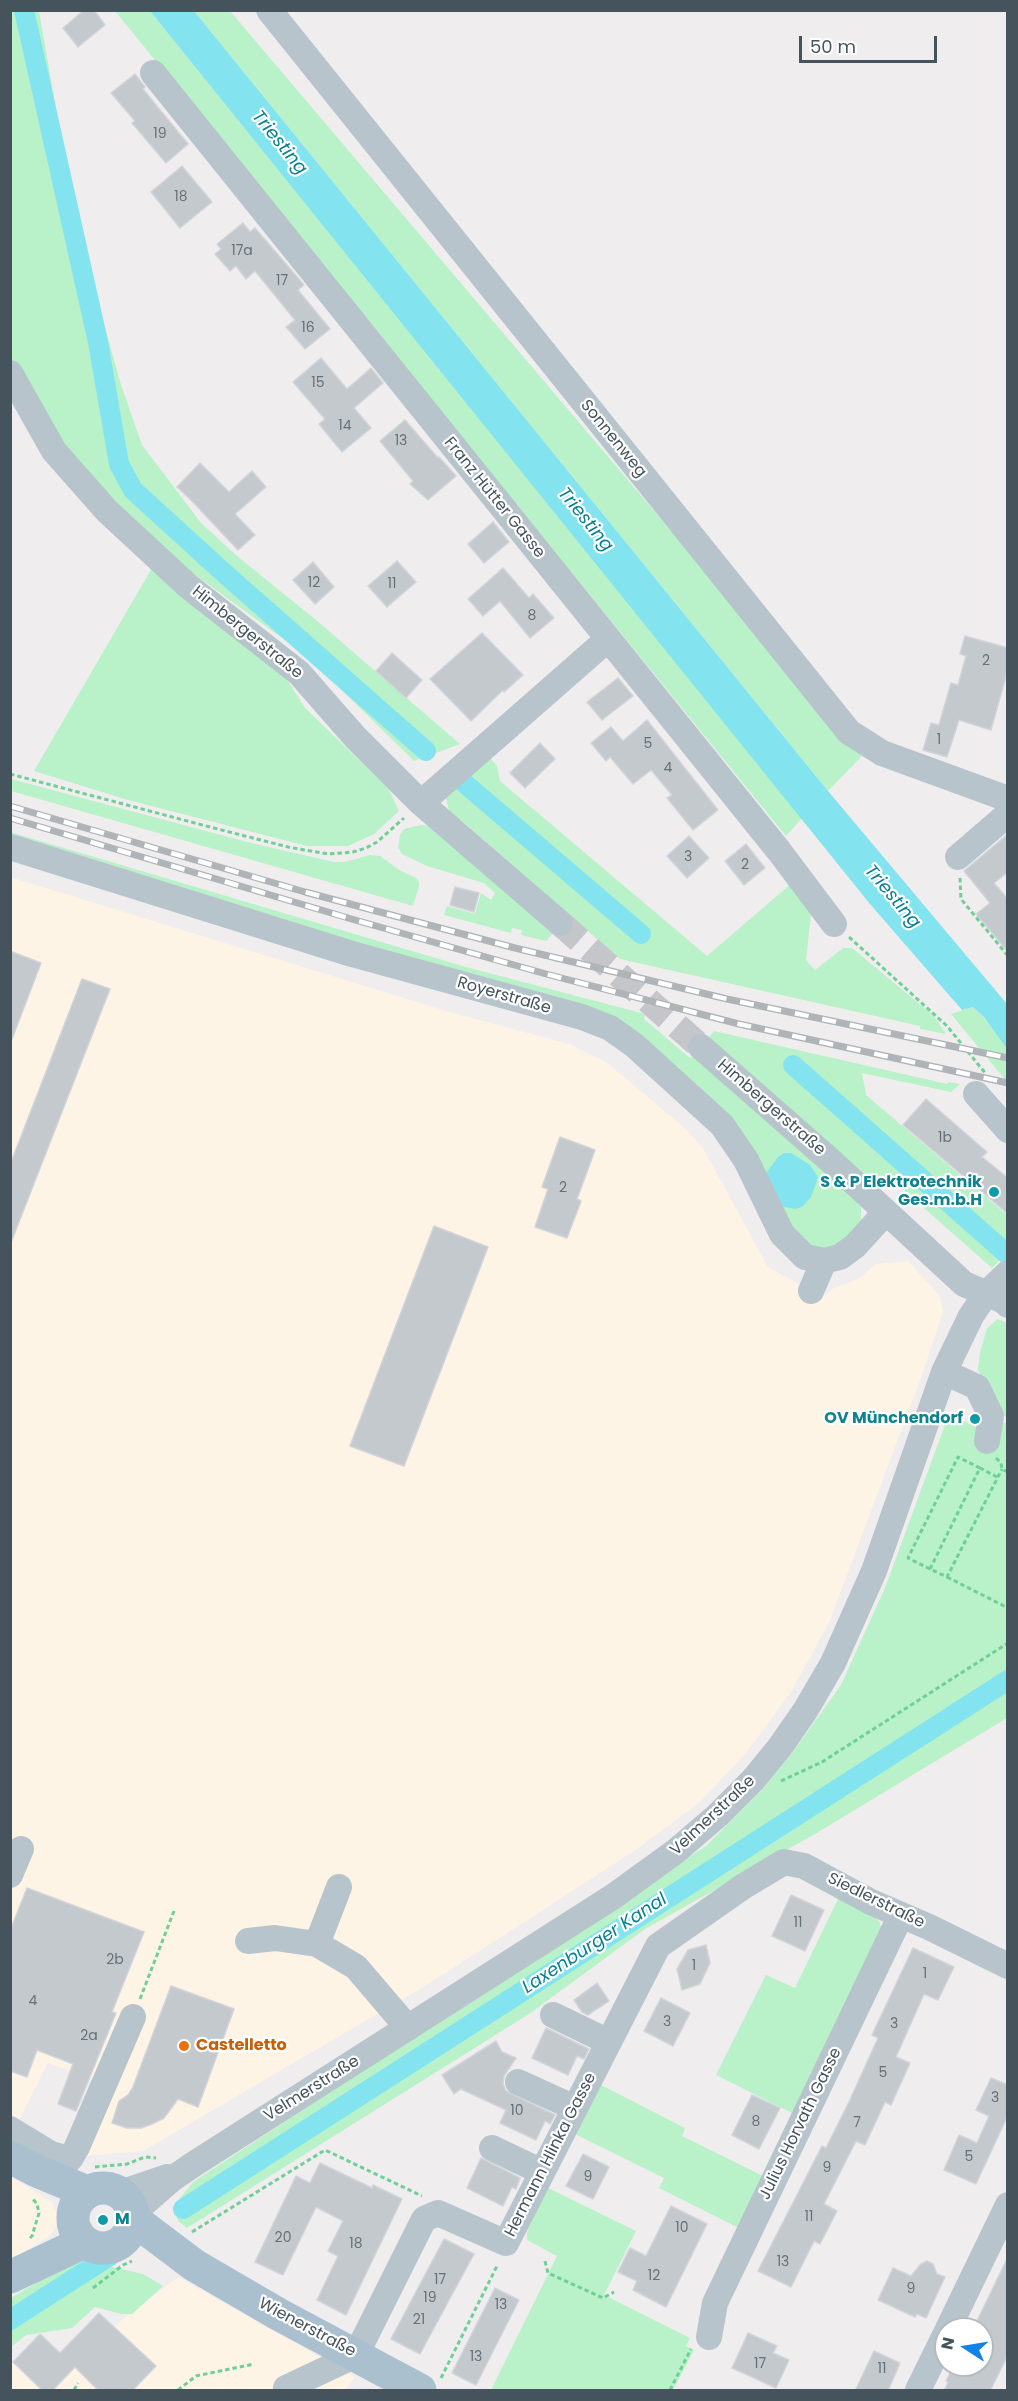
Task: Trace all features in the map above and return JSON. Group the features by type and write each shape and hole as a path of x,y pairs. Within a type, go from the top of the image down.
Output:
{"main road":[{"path":"10,2158 37,2171 80,2207 95,2247 108,2248 128,2226 104,2188 80,2207 14,2275"},
{"name":"Wienerstraße","path":"128,2226 189,2251 278,2314 356,2355 431,2384"}],"street":[{"name":"Sonnenweg","path":"269,10 849,732 882,753 1008,799"},
{"name":"Franz Hütter Gasse","path":"153,73 771,842 834,924"},
{"name":"Himbergerstraße","path":"10,373 54,451 106,511 188,586 299,673 355,737 421,803 560,923"},
{"path":"421,803 608,639"},
{"path":"958,857 1008,814"},
{"name":"Royerstraße","path":"10,847 341,951 582,1017 610,1028 634,1045 722,1125 746,1160 782,1234 805,1257 824,1261"},
{"name":"Himbergerstraße","path":"701,1047 832,1162 964,1284 997,1299"},
{"path":"982,1085 1008,1130"},
{"path":"811,1291 824,1261 840,1257 855,1246 885,1213"},
{"name":"Velmerstraße","path":"128,2226 172,2179 194,2164 614,1896 676,1851 753,1780 780,1748 833,1663 874,1571 944,1372 971,1316 997,1299 1007,1274"},
{"path":"944,1372 977,1388 991,1416 987,1441"},
{"path":"10,1875 21,1849"},
{"name":"Siedlerstraße","path":"744,1886 784,1862 804,1866 1008,1966"},
{"name":"Hermann Hlinka Gasse","path":"438,2213 506,2243 658,1946 744,1886"},
{"path":"317,1944 339,1887"},
{"name":"Julius Horvath Gasse","path":"709,2337 715,2303 901,1914"},
{"path":"248,1941 275,1938 317,1944 356,1967 408,2028"},
{"path":"553,2015 609,2042"},
{"path":"10,2129 51,2154 70,2159 133,2017"},
{"path":"518,2082 575,2108"},
{"path":"492,2148 542,2172"},
{"path":"954,2317 1008,2205"},
{"path":"286,2388 356,2355 424,2219 438,2213"},
{"path":"918,2391 934,2358"}],"path":[{"path":"10,774 210,827 328,854 353,852 366,848 382,838 421,803"},
{"path":"958,857 961,899 1008,956"},
{"path":"834,924 948,1026 982,1085"},
{"path":"997,1476 958,1457 908,1558 1008,1608"},
{"path":"930,1569 980,1468"},
{"path":"947,1577 1002,1469"},
{"path":"753,1780 771,1786 822,1762 1008,1643"},
{"path":"133,2017 174,1911"},
{"path":"189,2251 326,2150 426,2197 438,2213"},
{"path":"80,2207 127,2164 145,2157 160,2160"},
{"path":"26,2240 33,2236 39,2213 37,2204 31,2197"},
{"path":"93,2288 123,2265 128,2226"},
{"path":"431,2384 506,2243"},
{"path":"545,2261 548,2273 603,2298 614,2292"},
{"path":"670,2391 692,2347 709,2337"},
{"path":"177,2391 196,2376 254,2364"},
{"path":"74,2391 78,2383"}],"shaded area":[{"path":"10,877 446,1011 569,1044 606,1062 687,1130 704,1150 768,1267 823,1298 832,1289 858,1279 876,1264 908,1261 940,1296 943,1312 921,1378 830,1620 791,1692 746,1753 699,1803 634,1851 430,1983 143,2151 82,2156 111,2085 48,2063 18,2122 11,2117"},
{"path":"11,2177 52,2202 59,2219 51,2235 11,2260"},
{"path":"178,2277 355,2377 345,2390 52,2390 113,2327"},
{"path":"10,2361 13,2362 43,2390 11,2390"}],"green space":[{"path":"10,11 39,11 76,223 121,385 142,445 201,523 460,744 414,761 308,657 127,525 61,449 11,363"},
{"path":"115,11 150,11 802,818 786,836"},
{"path":"194,11 230,11 862,756 828,791"},
{"path":"152,568 286,678 305,708 388,788 399,811 374,834 348,846 307,846 128,800 34,771"},
{"path":"490,758 497,766 500,781 707,956 793,882 811,914 806,960 815,970 843,948 852,948 934,1016 946,1034 920,1029 920,1026 620,959 460,819 456,821 450,814 447,793"},
{"path":"11,779 251,843 334,862 345,862 370,855 380,856 399,870 416,878 419,886 413,906 11,791"},
{"path":"421,825 430,826 553,933 546,941 521,935 522,930 512,928 511,933 444,915 447,906 475,914 481,893 491,900 495,893 484,883 427,866 402,854 398,848 400,835 404,829"},
{"path":"10,832 466,967 645,1014 644,1019 690,1058 693,1056 848,1190 861,1207 861,1223 835,1249 802,1247 739,1136 624,1028 11,843"},
{"path":"973,1007 984,1017 1007,1049 1007,1082 951,1014"},
{"path":"714,1031 947,1084 948,1082 960,1084 951,1092 862,1073 866,1095 1007,1215 1007,1253 992,1268 890,1178 880,1189 822,1141 708,1039"},
{"path":"998,1319 1007,1323 1007,1420 978,1370 980,1352 987,1328"},
{"path":"949,1414 981,1429 988,1415 1007,1424 1007,1718 815,1834 645,1929 529,2014 187,2228 178,2221 175,2209 177,2202 193,2182 706,1846 761,1791 793,1752 841,1685 885,1588"},
{"path":"839,1897 873,1914 880,1923 883,1934 796,2115 716,2075 766,1975 795,1988"},
{"path":"599,2084 685,2128 682,2136 765,2177 741,2229 659,2188 664,2178 573,2133"},
{"path":"546,2187 636,2231 604,2295 690,2338 686,2346 694,2350 673,2390 491,2390 557,2256 527,2240 527,2232"},
{"path":"91,2262 143,2274 163,2286 132,2314 121,2314 95,2307 72,2328 26,2335 11,2347 11,2298 68,2264"}],"water":[{"name":"Triesting","path":"150,11 194,11 828,791 1007,1004 1007,1049 984,1017 973,1007 962,1010 870,904"},
{"path":"784,1153 791,1153 810,1165 818,1177 811,1197 802,1207 795,1209 784,1207 778,1201 766,1173"}],"building":[{"path":"84,10 94,10 105,25 78,47 63,28"},
{"path":"135,74 145,87 143,89 188,144 166,163 132,123 135,121 111,93"},
{"path":"182,166 212,202 180,228 151,192"},
{"path":"243,223 250,232 255,228 304,285 298,290 330,329 305,349 286,327 295,320 255,271 246,279 236,266 230,271 215,254 221,249 217,244"},
{"path":"321,358 347,389 371,368 383,383 354,408 371,428 342,452 319,424 325,419 293,382"},
{"path":"405,420 456,476 428,500 410,484 413,481 380,441"},
{"path":"200,463 229,492 252,471 266,487 235,514 255,535 238,550 177,487"},
{"path":"493,522 509,542 484,563 468,544"},
{"path":"397,561 416,582 387,607 368,586"},
{"path":"313,562 334,587 315,604 293,580"},
{"path":"503,568 529,598 533,594 554,618 530,638 500,601 483,616 468,599"},
{"path":"482,633 523,675 504,692 503,690 471,721 430,679"},
{"path":"965,636 1008,648 1008,669 991,730 959,720 947,757 923,750 931,723 939,725 951,683 958,685 966,656 960,654"},
{"path":"392,653 422,680 406,698 376,671"},
{"path":"618,678 633,696 602,720 587,702"},
{"path":"647,720 718,810 693,830 667,798 672,795 651,770 633,784 610,757 606,761 591,743 611,727 623,741"},
{"path":"540,743 555,759 525,788 510,773"},
{"path":"1008,834 1008,872 994,883 1008,899 1008,952 976,914 990,903 964,871"},
{"path":"689,836 709,858 687,878 667,856"},
{"path":"746,844 765,868 744,885 725,861"},
{"path":"455,887 479,893 474,912 450,905"},
{"path":"10,951 41,963 12,1039 10,1039"},
{"path":"82,979 110,989 10,1245 10,1165"},
{"path":"926,1099 987,1152 982,1157 1008,1178 1008,1214 903,1125"},
{"path":"560,1137 595,1150 577,1199 581,1201 567,1238 535,1227 548,1189 542,1187"},
{"path":"434,1226 488,1247 404,1466 350,1446"},
{"path":"27,1888 144,1932 112,2012 116,2013 76,2111 58,2104 73,2064 37,2050 27,2077 10,2071 10,1931"},
{"path":"791,1895 824,1910 805,1951 772,1936"},
{"path":"706,1945 710,1963 700,1984 682,1990 677,1969 688,1950"},
{"path":"913,1948 954,1967 938,2000 924,1994 896,2057 910,2063 891,2105 885,2102 865,2145 856,2141 824,2204 837,2211 820,2244 814,2241 791,2287 758,2271 822,2146 826,2148 849,2102 878,2038 872,2035"},
{"path":"597,1983 609,2001 588,2015 582,2012 574,2000"},
{"name":"Castelletto","path":"171,1986 234,2009 198,2107 178,2099 164,2118 141,2128 127,2128 112,2123 119,2101 128,2095 133,2087"},
{"path":"661,1998 690,2013 673,2046 644,2031"},
{"path":"546,2028 589,2049 584,2059 577,2056 568,2075 532,2058"},
{"path":"496,2041 502,2052 516,2058 504,2076 503,2084 506,2091 555,2115 550,2124 545,2121 536,2140 500,2123 506,2110 461,2089 454,2094 442,2075"},
{"path":"991,2078 1008,2085 1008,2115 976,2184 944,2170 959,2135 977,2143 989,2116 976,2110"},
{"path":"752,2095 780,2108 759,2149 732,2135"},
{"path":"583,2154 609,2167 593,2199 566,2186"},
{"path":"481,2158 520,2178 516,2189 512,2187 503,2206 467,2188"},
{"path":"320,2163 372,2188 373,2185 402,2199 346,2315 317,2300 338,2256 328,2251 343,2221 316,2207 283,2275 255,2262 296,2176 310,2183"},
{"path":"671,2206 707,2224 666,2307 633,2290 637,2281 618,2272 630,2248 646,2256"},
{"path":"444,2239 474,2254 420,2354 391,2339"},
{"path":"1008,2257 1008,2355 990,2391 944,2391 948,2377 994,2377 994,2317 979,2317"},
{"path":"927,2261 933,2264 937,2274 945,2277 926,2318 917,2314 915,2317 878,2300 893,2268 911,2276 921,2264"},
{"path":"495,2288 519,2300 476,2385 452,2373"},
{"path":"99,2313 156,2366 132,2391 99,2391 75,2367 52,2391 43,2391 13,2362 40,2334 60,2353"},
{"path":"748,2333 777,2346 773,2353 789,2360 776,2388 732,2368"},
{"path":"874,2351 900,2363 888,2391 855,2391"}],"waterway":[{"path":"24,10 98,342 119,464 133,490 426,751"},
{"path":"463,782 641,934"},
{"path":"793,1065 1008,1255"},
{"name":"Laxenburger Kanal","path":"183,2209 1008,1680"},
{"name":"Laxenburger Kanal","path":"10,2320 111,2255"}],"tunnel":[{"path":"560,923 701,1047"}],"railway":[{"path":"10,806 305,892 515,948 727,999 1008,1058"},
{"path":"10,818 546,974 739,1024 1008,1083"}],"place":[{"name":"S & P Elektrotechnik Ges.m.b.H","path":"994,1192"},
{"name":"OV Münchendorf","path":"975,1419"},
{"name":"Castelletto","path":"184,2046"},
{"name":"M","path":"103,2220"}]}
